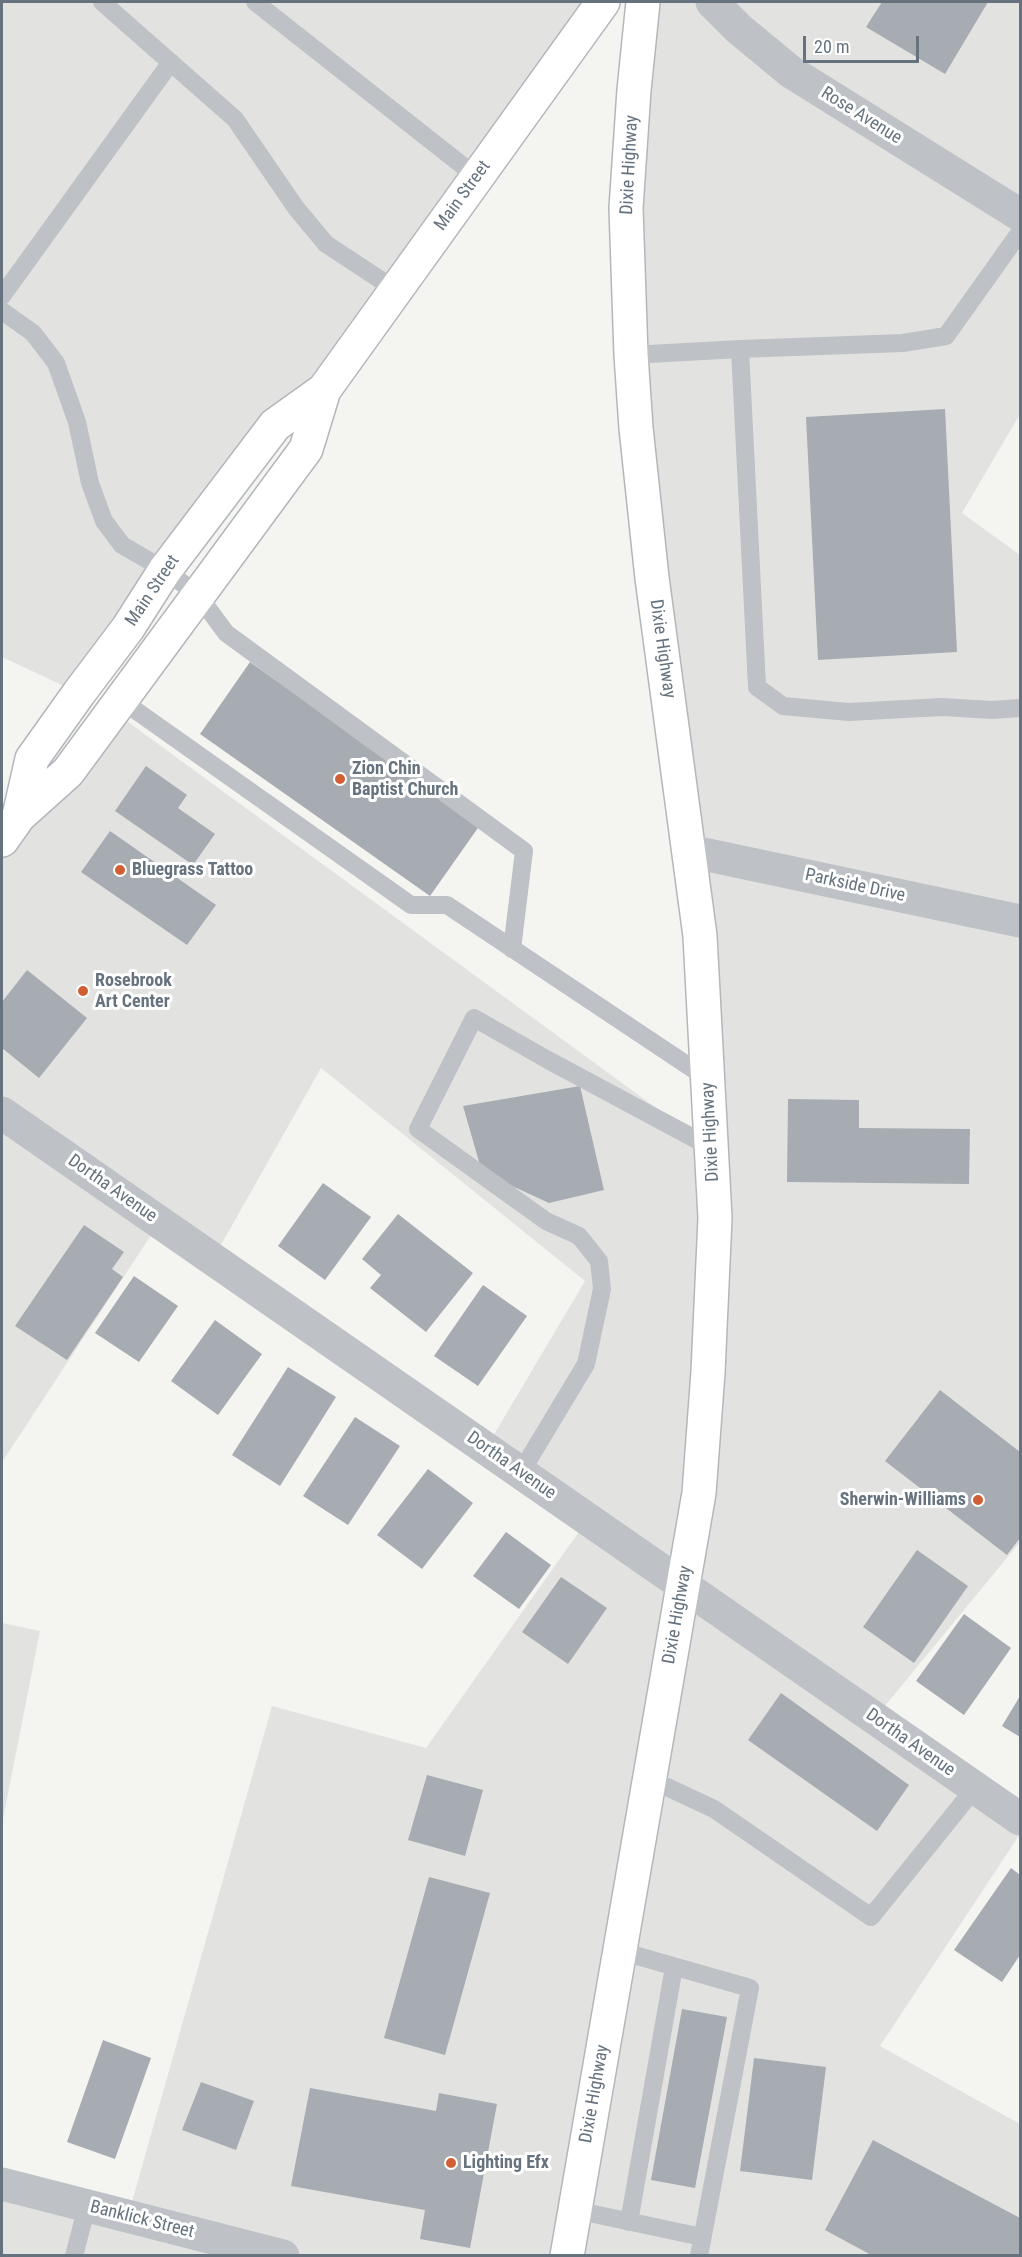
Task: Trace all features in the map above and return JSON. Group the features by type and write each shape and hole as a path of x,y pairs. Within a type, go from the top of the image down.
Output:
{"main road":[{"name":"Main Street","path":"10,828 68,772 306,449 324,390 603,2"},
{"name":"Dixie Highway","path":"567,2256 699,1493 708,1372 715,1218 700,936 652,578 636,428 631,355 626,208 643,2"},
{"name":"Main Street","path":"10,828 32,759 129,628 165,570 275,424 324,390"}],"street":[{"name":"Rose Avenue","path":"712,2 739,29 791,72 1020,215"},
{"name":"Parkside Drive","path":"689,851 1020,921"},
{"name":"Dortha Avenue","path":"2,1113 1020,1820"},
{"name":"Banklick Street","path":"2,2184 87,2206 217,2247 283,2256"}],"lane":[{"path":"102,2 235,119 296,208 326,244 396,290"},
{"path":"255,2 477,177"},
{"path":"2,296 171,62"},
{"path":"631,355 903,343 946,336 1020,232"},
{"path":"2,311 33,333 56,363 77,422 90,483 104,521 122,545 165,570 198,595 226,633 525,851 512,949"},
{"path":"740,350 757,687 783,706 849,712 942,707 992,710 1020,708"},
{"path":"121,700 411,905 447,905 708,1079"},
{"path":"520,1472 586,1364 602,1289 599,1262 579,1236 546,1221 418,1130 474,1018 712,1148"},
{"path":"650,1779 714,1809 871,1917 975,1788"},
{"path":"620,1951 750,1988 726,2067 713,2136 699,2256"},
{"path":"629,2222 654,2123 666,2057 674,1967"},
{"path":"74,2256 87,2206"},
{"path":"575,2210 702,2237"}],"shaded area":[{"path":"2,2 603,2 79,693 2,657"},
{"path":"638,2 1020,2 1020,414 962,513 1020,555 1020,1542 875,1718 1020,1834 880,2046 1020,2124 1020,2255 2,2255 2,2184 128,2216 272,1706 426,1748 588,1519 486,1448 585,1281 321,1068 213,1259 159,1223 2,1462 2,805 19,815 113,711 711,1148 636,428"},
{"path":"2,1623 40,1631 2,1824"}],"building":[{"path":"882,2 988,2 945,74 866,27"},
{"path":"945,409 957,652 818,660 806,417"},
{"name":"Zion Chin Baptist Church","path":"250,662 480,825 430,896 200,734"},
{"path":"146,766 187,795 178,808 215,834 193,865 115,811"},
{"path":"110,831 216,905 187,945 81,872"},
{"path":"27,970 87,1018 39,1078 2,1048 2,1002"},
{"path":"580,1086 604,1190 549,1203 482,1172 463,1106"},
{"path":"788,1099 859,1100 859,1128 970,1129 969,1184 787,1182"},
{"path":"323,1183 371,1217 325,1280 278,1246"},
{"path":"398,1214 473,1273 426,1332 370,1288 381,1275 362,1259"},
{"path":"84,1225 124,1252 112,1269 123,1277 67,1360 15,1326"},
{"path":"134,1276 178,1306 139,1362 95,1333"},
{"path":"483,1285 527,1316 478,1386 434,1356"},
{"path":"215,1320 262,1354 218,1415 171,1381"},
{"path":"288,1367 336,1397 280,1486 232,1455"},
{"name":"Sherwin-Williams","path":"940,1390 1020,1452 1020,1538 1007,1555 885,1461"},
{"path":"355,1417 400,1446 348,1525 303,1496"},
{"path":"428,1469 473,1503 422,1569 377,1535"},
{"path":"506,1532 551,1565 519,1609 473,1576"},
{"path":"917,1550 968,1586 914,1663 863,1627"},
{"path":"561,1577 607,1608 568,1664 522,1632"},
{"path":"964,1614 1011,1648 964,1715 916,1681"},
{"path":"781,1693 909,1785 877,1831 748,1740"},
{"path":"1020,1696 1020,1737 1002,1726"},
{"path":"427,1775 483,1790 465,1856 408,1840"},
{"path":"1011,1868 1020,1875 1020,1955 1002,1982 954,1950"},
{"path":"429,1877 490,1893 445,2055 384,2038"},
{"path":"682,2009 727,2017 695,2188 651,2180"},
{"path":"103,2040 151,2058 115,2159 67,2142"},
{"path":"754,2058 826,2067 812,2180 740,2171"},
{"path":"201,2082 254,2101 236,2150 182,2130"},
{"path":"310,2088 436,2111 439,2093 497,2104 470,2248 420,2239 425,2210 291,2186"},
{"path":"873,2140 1020,2218 1020,2256 873,2256 825,2230"}],"place":[{"name":"Zion Chin Baptist Church","path":"340,779"},
{"name":"Bluegrass Tattoo","path":"120,870"},
{"name":"Rosebrook Art Center","path":"83,991"},
{"name":"Sherwin-Williams","path":"978,1500"},
{"name":"Lighting Efx","path":"451,2163"}]}
